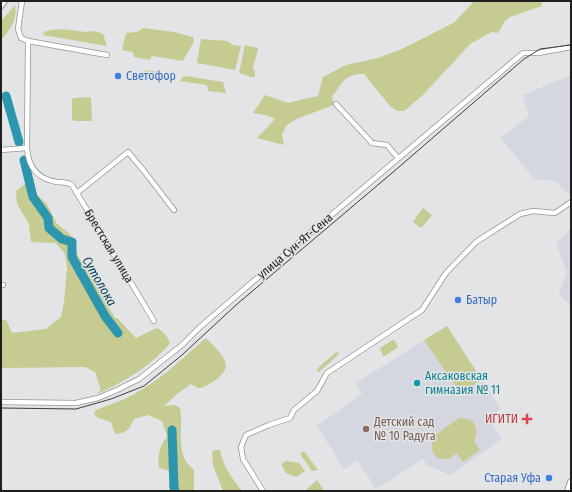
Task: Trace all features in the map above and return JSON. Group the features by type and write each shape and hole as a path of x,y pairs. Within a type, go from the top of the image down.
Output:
{"main road":[{"path":"1,6 4,1"},
{"path":"568,491 571,482"}],"street":[{"path":"22,1 18,29 21,38 28,41 107,55"},
{"path":"1,150 27,148 28,41"},
{"name":"улица Сун-Ят-Сена","path":"1,402 76,403 98,398 139,379 182,345 205,322 523,53 538,53 571,47"},
{"path":"336,104 372,143 387,145 398,158"},
{"name":"Брестская улица","path":"27,148 28,160 34,171 46,179 70,183 154,320"},
{"path":"77,193 128,152 174,210"},
{"path":"263,491 243,459 241,447 246,435 290,418 294,410 317,391 327,373 422,310 446,273 476,242 520,214 533,211 555,213 571,202"}],"shaded area":[{"path":"571,75 571,196 555,181 534,179 501,138 529,116 523,95"},
{"path":"571,228 571,306 559,294 567,271 556,244"},
{"path":"447,326 501,409 488,418 502,439 450,475 427,465 423,459 376,489 358,461 344,469 317,426 362,394 356,383"}],"green space":[{"path":"474,1 541,1 542,6 510,17 505,21 498,33 492,32 470,44 423,95 404,111 397,111 390,106 364,74 357,74 348,77 342,83 332,97 334,105 296,119 287,125 282,134 284,145 257,138 275,119 265,115 253,113 265,95 288,103 318,96 323,77 346,65 378,58 402,49 455,22"},
{"path":"15,5 16,10 12,24 1,40 1,21"},
{"path":"143,28 174,32 193,37 194,41 183,61 152,56 150,60 134,57 133,52 122,50 126,33 137,32"},
{"path":"62,29 86,32 94,31 103,34 107,46 43,35 44,32"},
{"path":"201,39 227,41 233,45 241,46 235,70 197,63"},
{"path":"245,45 258,48 253,68 255,77 239,73"},
{"path":"145,70 172,74 176,81 153,78 153,75 144,74"},
{"path":"186,76 223,82 226,93 208,91 207,85 180,81"},
{"path":"91,97 92,121 74,121 72,119 72,99"},
{"path":"25,184 47,204 57,224 71,235 77,254 115,318 117,318 136,338 157,328 165,334 170,343 163,351 139,371 102,392 96,394 101,390 95,372 85,367 1,368 1,320 6,320 12,333 46,329 61,317 64,302 67,269 65,254 56,243 31,242 29,224 17,204 16,191"},
{"path":"423,208 432,215 421,228 413,222"},
{"path":"447,326 481,379 462,395 424,340"},
{"path":"206,338 218,350 226,365 220,376 212,383 200,388 191,384 164,406 175,405 180,408 182,449 188,464 194,470 194,491 169,491 170,471 159,468 158,464 160,451 167,436 162,421 148,415 134,419 128,430 123,433 115,434 111,422 98,418 94,414 96,410 125,399 150,384 175,366"},
{"path":"393,340 398,347 383,356 380,348"},
{"path":"336,352 339,353 338,355 319,372 317,371 318,368"},
{"path":"459,418 470,419 474,424 476,435 474,441 480,450 463,462 457,453 447,459 437,457 434,455 432,447 434,436"},
{"path":"215,450 220,450 221,456 231,477 242,491 223,491 213,465 212,452"},
{"path":"304,451 318,470 312,471 300,454"},
{"path":"286,461 299,463 305,471 296,477 286,473 281,464"},
{"path":"317,480 324,491 306,490"}],"waterway":[{"name":"Сутолока","path":"6,96 19,142"},
{"name":"Сутолока","path":"24,160 33,197 48,218 49,228 62,239 72,242 72,257 105,316 118,333"},
{"name":"Сутолока","path":"172,430 175,491"}],"tram line":[{"path":"1,408 76,409 111,399 144,386 182,355 236,305 524,59 540,49 571,45"}],"place":[{"name":"Светофор","path":"118,76"},
{"name":"Батыр","path":"458,300"},
{"name":"Аксаковская гимназия № 11","path":"417,383"},
{"name":"ИГИТИ","path":"527,419"},
{"name":"Детский сад № 10 Радуга","path":"366,429"},
{"name":"Старая Уфа","path":"549,478"}]}
